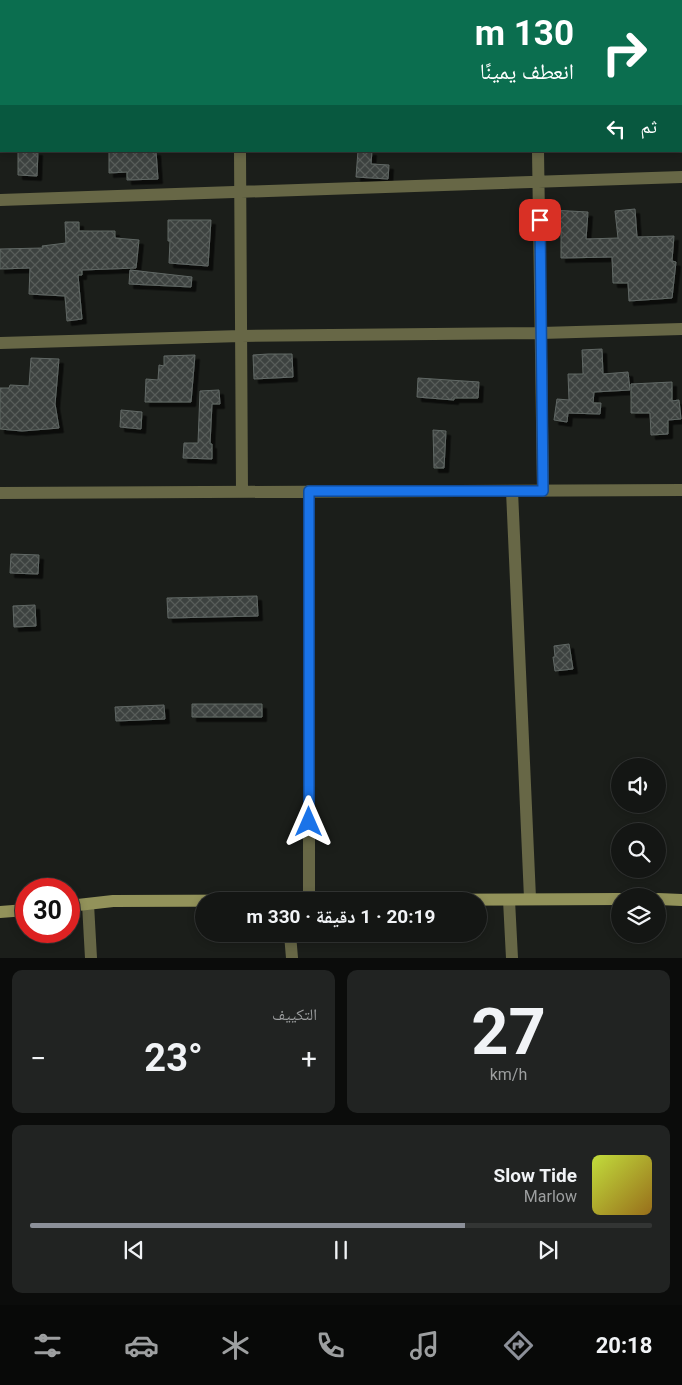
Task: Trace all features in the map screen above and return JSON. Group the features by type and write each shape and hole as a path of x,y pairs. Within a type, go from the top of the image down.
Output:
{"street":[{"path":"240,152 242,492"},
{"path":"538,152 543,491"},
{"path":"0,200 682,177"},
{"path":"0,343 241,336 541,333 682,329"},
{"path":"0,493 682,490"},
{"path":"309,491 309,892"},
{"path":"512,491 530,898"},
{"path":"487,900 530,898 611,899"},
{"path":"666,899 682,900"},
{"path":"509,900 512,958"},
{"path":"80,905 113,901 195,901"},
{"path":"88,904 91,958"},
{"path":"0,912 15,911"},
{"path":"291,942 292,958"}],"building":[{"path":"18,152 38,152 37,176 18,175"},
{"path":"109,152 156,152 158,179 127,180 127,172 109,173"},
{"path":"358,152 372,152 371,164 389,165 388,179 356,177"},
{"path":"635,209 637,237 674,236 672,261 676,262 672,298 629,301 628,283 613,283 612,257 561,258 561,228 550,228 551,210 588,212 586,239 618,238 615,211"},
{"path":"168,220 211,220 208,266 169,263 170,241 168,241"},
{"path":"65,222 79,222 79,231 115,231 115,238 139,240 136,268 82,270 82,275 78,275 82,319 67,321 65,296 29,294 30,268 0,269 0,249 43,248 42,246 66,243"},
{"path":"130,270 192,277 191,287 129,284"},
{"path":"602,349 603,374 628,372 630,390 594,392 593,403 601,403 600,414 568,413 567,422 554,420 557,399 569,400 568,374 583,374 582,350"},
{"path":"292,354 293,377 254,379 253,355"},
{"path":"195,355 191,402 145,402 146,379 158,380 159,365 164,366 164,356"},
{"path":"31,358 59,359 55,404 59,428 22,431 0,429 0,388 9,388 10,385 29,386"},
{"path":"418,378 479,382 478,398 454,398 454,400 417,397"},
{"path":"672,382 672,401 679,400 681,419 668,420 668,434 651,435 650,413 631,413 631,384"},
{"path":"219,390 220,404 212,404 210,444 212,444 212,459 183,458 184,443 198,443 200,391"},
{"path":"121,410 142,412 141,429 120,427"},
{"path":"433,430 446,431 444,468 434,468"},
{"path":"11,554 39,555 38,574 10,573"},
{"path":"257,596 258,616 168,618 167,598"},
{"path":"35,605 36,626 14,627 13,606"},
{"path":"569,644 573,669 555,671 554,646"},
{"path":"192,704 262,704 262,717 192,717"},
{"path":"164,705 165,719 116,721 115,707"}],"route":[{"path":"309,822 309,491 543,491 540,220"}]}
